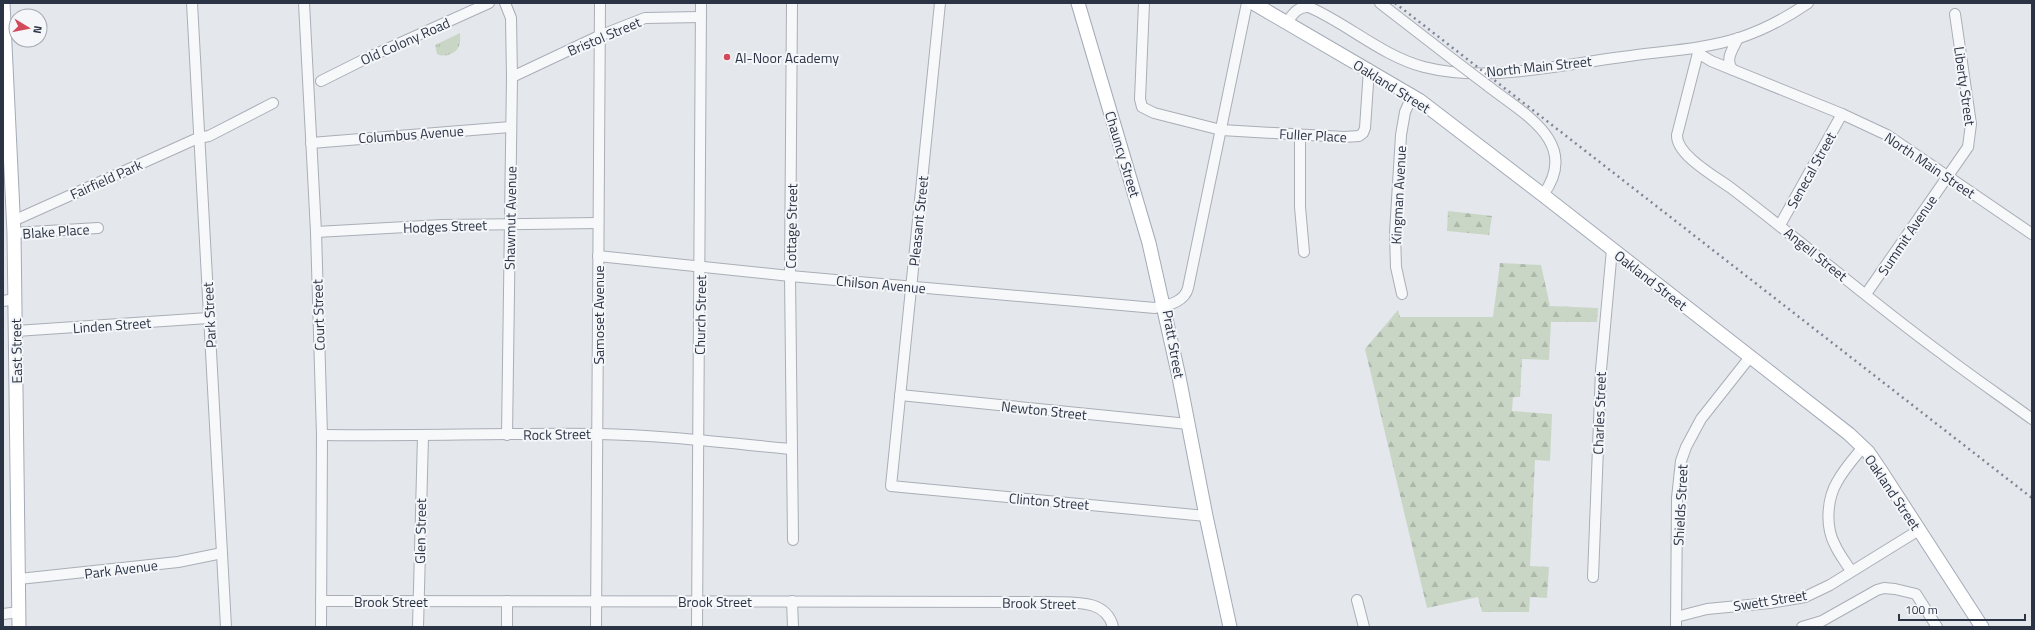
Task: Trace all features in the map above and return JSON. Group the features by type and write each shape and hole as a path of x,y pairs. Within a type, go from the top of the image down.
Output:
{"main road":[{"name":"East Street","path":"3,3 13,227 9,300 16,331 19,627"},
{"name":"Chauncy Street","path":"1078,3 1148,240 1164,306"},
{"name":"Oakland Street","path":"1253,3 1412,96 1612,249 1863,447 1881,471 1982,627"},
{"name":"Pratt Street","path":"1164,306 1230,627"}],"street":[{"name":"Park Street","path":"192,3 198,138 226,627"},
{"name":"Court Street","path":"304,3 316,232 322,435 321,627"},
{"name":"Old Colony Road","path":"321,81 367,58 490,3"},
{"name":"Shawmut Avenue","path":"506,3 512,18 507,435"},
{"name":"Samoset Avenue","path":"596,627 600,3"},
{"name":"Church Street","path":"697,627 701,3"},
{"name":"Cottage Street","path":"792,3 790,276 793,540"},
{"name":"Pleasant Street","path":"891,486 940,3"},
{"name":"Fuller Place","path":"1144,3 1140,99 1142,107 1154,113 1221,130 1344,137 1362,135 1365,125 1369,70"},
{"name":"Pratt Street","path":"1164,306 1179,301 1187,294 1247,3"},
{"path":"1380,3 1538,126 1551,142 1556,157 1553,180 1542,195"},
{"path":"1696,51 1738,38 1786,18 1808,3"},
{"name":"North Main Street","path":"1287,22 1297,10 1303,7 1309,7 1403,60 1423,67 1452,72 1505,72 1696,51 1734,70 1842,114 1900,143 2032,233"},
{"name":"Liberty Street","path":"1947,176 1968,147 1971,136 1971,124 1955,14"},
{"name":"Bristol Street","path":"512,77 599,36 645,18 701,17"},
{"path":"1734,70 1729,65 1729,59 1738,38"},
{"name":"Angell Street","path":"1696,51 1676,135 1678,145 1698,164 1780,225 1940,353 2032,419"},
{"name":"Kingman Avenue","path":"1402,294 1396,267 1395,233 1401,135 1405,112 1412,96"},
{"path":"198,138 209,136 274,103"},
{"name":"Senecal Street","path":"1780,225 1842,114"},
{"name":"Columbus Avenue","path":"311,143 511,126"},
{"path":"1300,135 1300,195 1304,252"},
{"name":"Fairfield Park","path":"13,227 198,138"},
{"name":"Summit Avenue","path":"1866,294 1947,176"},
{"name":"Hodges Street","path":"316,232 442,224 598,223"},
{"name":"Blake Place","path":"13,227 98,228"},
{"name":"Charles Street","path":"1593,577 1601,370 1612,249"},
{"name":"Chilson Avenue","path":"598,256 790,276 1155,308 1164,306"},
{"name":"Linden Street","path":"16,331 208,318"},
{"name":"Shields Street","path":"1676,622 1677,498 1681,461 1686,447 1701,419 1750,357"},
{"name":"Newton Street","path":"900,395 1188,424"},
{"name":"Rock Street","path":"322,435 423,436 598,434 678,438 791,449"},
{"name":"Glen Street","path":"418,627 423,436"},
{"path":"1851,572 1834,544 1829,530 1829,514 1833,490 1837,481 1863,447"},
{"name":"Clinton Street","path":"891,486 1206,516"},
{"name":"Swett Street","path":"1676,622 1707,609 1770,603 1805,597 1830,585 1919,530"},
{"name":"Park Avenue","path":"19,580 178,562 222,553"},
{"path":"1802,627 1822,621 1877,590 1884,588 1916,594 1937,627"},
{"name":"Brook Street","path":"321,601 696,600 792,602 1056,602 1099,606 1106,612 1113,627"},
{"path":"1357,600 1364,627"},
{"path":"507,601 507,627"},
{"path":"792,602 793,627"},
{"path":"3,614 19,612"}],"green space":[{"path":"460,33 460,45 453,53 443,56 437,54 435,45"},
{"path":"1448,211 1492,216 1489,235 1447,231"},
{"path":"1500,263 1541,265 1550,306 1598,308 1597,322 1551,322 1549,360 1522,359 1520,397 1513,397 1512,411 1552,414 1550,461 1535,460 1530,566 1549,567 1547,598 1530,597 1529,612 1482,612 1478,597 1427,608 1365,349 1398,310 1400,317 1493,317"}],"railway":[{"path":"1395,3 2032,498"}],"place":[{"name":"Al-Noor Academy","path":"727,57"}]}
